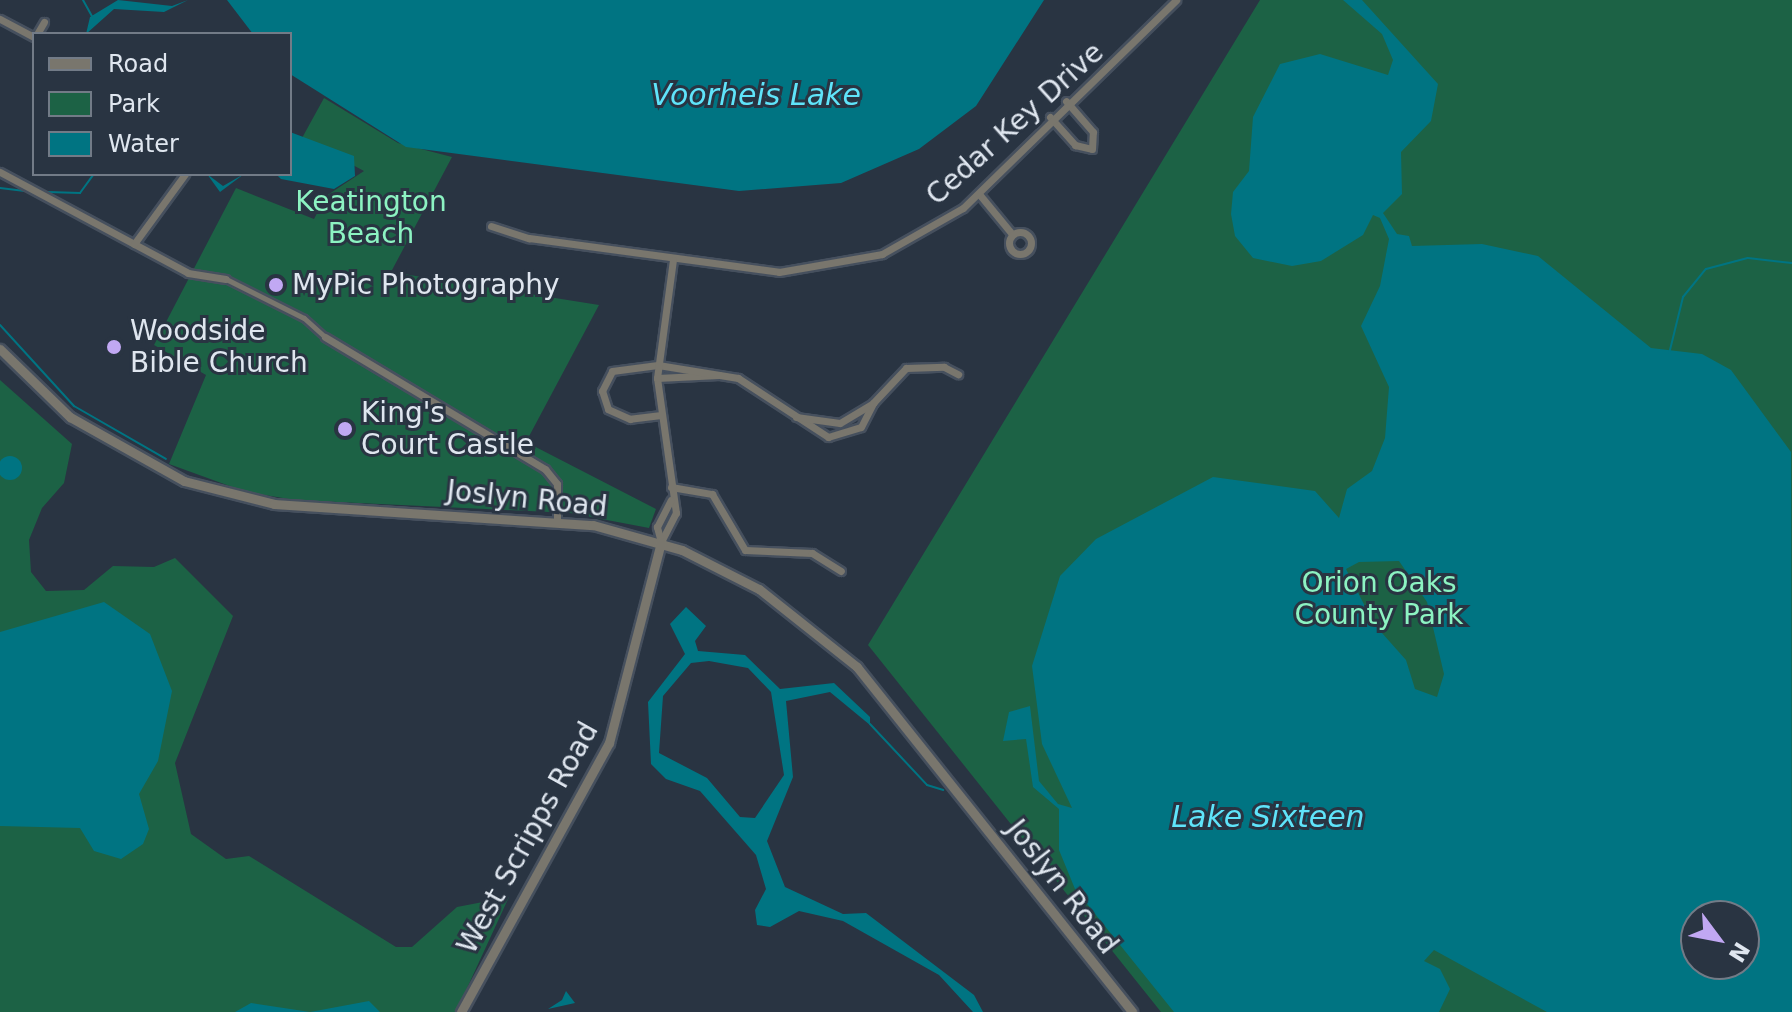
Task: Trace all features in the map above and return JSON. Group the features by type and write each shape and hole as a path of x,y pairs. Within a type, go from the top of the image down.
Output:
{"street":[{"name":"Cedar Key Drive","path":"491,226 673,260 779,272 856,262 909,242 979,194 1066,101 1176,0"},
{"path":"0,19 32,33"},
{"path":"38,32 44,22"},
{"path":"1050,117 1075,145 1092,149 1093,132 1066,101"},
{"path":"0,172 198,277 226,279 304,318 325,337 545,469 557,484 557,519"},
{"path":"134,244 184,176"},
{"path":"979,194 1012,234"},
{"name":"West Scripps Road","path":"461,1012 609,743 661,542 676,513 671,500 657,378 673,260"},
{"name":"Joslyn Road","path":"0,349 106,442 205,488 274,504 557,519 661,542 759,589 857,667 1132,1012"},
{"path":"661,415 621,417 608,409 602,391 622,366 658,365 738,378 793,416 841,437 861,427 873,403"},
{"path":"793,416 840,423 873,403 906,368 944,367 958,374"},
{"path":"657,378 719,375"},
{"path":"671,487 712,494 745,550 812,553 841,571"},
{"name":"West Scripps Road","path":"661,542 657,527 671,500"}],"green space":[{"name":"Orion Oaks County Park","path":"1260,0 1792,0 1792,1012 1161,1012 868,645"},
{"name":"Keatington Beach","path":"324,98 398,143 452,157 391,272 599,305 526,442 656,509 649,528 570,513 295,500 246,492 169,464 206,375 154,345 236,188 314,219 326,196 364,171 302,138"},
{"path":"0,380 72,444 64,483 42,508 29,540 31,572 46,591 84,590 113,566 154,567 175,558 233,616 175,763 191,834 226,859 249,856 396,947 412,947 457,907 509,897 456,1012 0,1012"}],"water":[{"path":"118,0 172,6 188,0 164,12 114,9 86,32 90,17"},
{"name":"Voorheis Lake","path":"227,0 1044,0 976,106 919,149 841,183 739,191 406,147 292,75 292,32 251,32"},
{"name":"Lake Sixteen","path":"1343,0 1362,0 1438,84 1431,121 1401,152 1402,194 1383,213 1397,234 1409,236 1412,246 1482,244 1538,256 1651,348 1702,354 1731,370 1791,452 1792,1012 1547,1012 1434,950 1424,961 1440,969 1450,989 1439,1012 1174,1012 1075,889 1059,850 1059,809 1033,787 1026,739 1003,741 1009,712 1030,706 1039,781 1058,804 1072,808 1042,744 1032,666 1060,576 1096,539 1213,477 1315,491 1339,518 1347,489 1372,471 1385,438 1389,387 1361,326 1380,286 1389,239 1380,218 1373,215 1363,235 1321,261 1292,266 1253,258 1235,236 1231,214 1233,192 1249,171 1253,117 1280,64 1320,54 1388,75 1393,60 1382,34","holes":["1399,561 1427,602 1444,674 1437,697 1415,689 1406,660 1374,624 1346,569 1359,562"]},
{"path":"292,133 354,156 355,176 334,189 278,176 292,176"},
{"path":"208,176 223,186 241,176 220,192"},
{"path":"6,457 14,457 21,464 21,472 14,479 6,479 -1,472 -1,464"},
{"path":"104,602 150,634 172,691 158,761 139,794 149,829 143,844 121,859 94,851 80,828 0,826 0,632"},
{"path":"686,607 706,626 695,641 698,651 745,655 780,689 834,683 870,717 870,725 830,692 786,701 793,777 767,841 785,887 843,914 866,913 974,995 983,1012 973,1012 939,975 843,921 799,911 770,927 757,925 755,910 766,889 756,855 700,791 666,779 651,764 648,702 685,654 670,624","holes":["709,661 748,668 771,692 784,775 755,818 740,817 707,778 659,753 663,696 691,663"]},
{"path":"566,991 575,1003 548,1009 562,1000"},
{"path":"369,1001 380,1012 310,1012"},
{"path":"251,1003 310,1012 235,1012"}],"waterway":[{"path":"83,0 92,16"},
{"path":"48,192 80,193 93,176"},
{"path":"0,188 25,191"},
{"path":"1669,354 1683,297 1706,269 1748,258 1792,263"},
{"path":"0,325 74,406 166,459"},
{"path":"870,724 927,785 943,790"}],"place":[{"name":"MyPic Photography","path":"276,285"},
{"name":"Woodside Bible Church","path":"114,347"},
{"name":"King's Court Castle","path":"345,429"}]}
